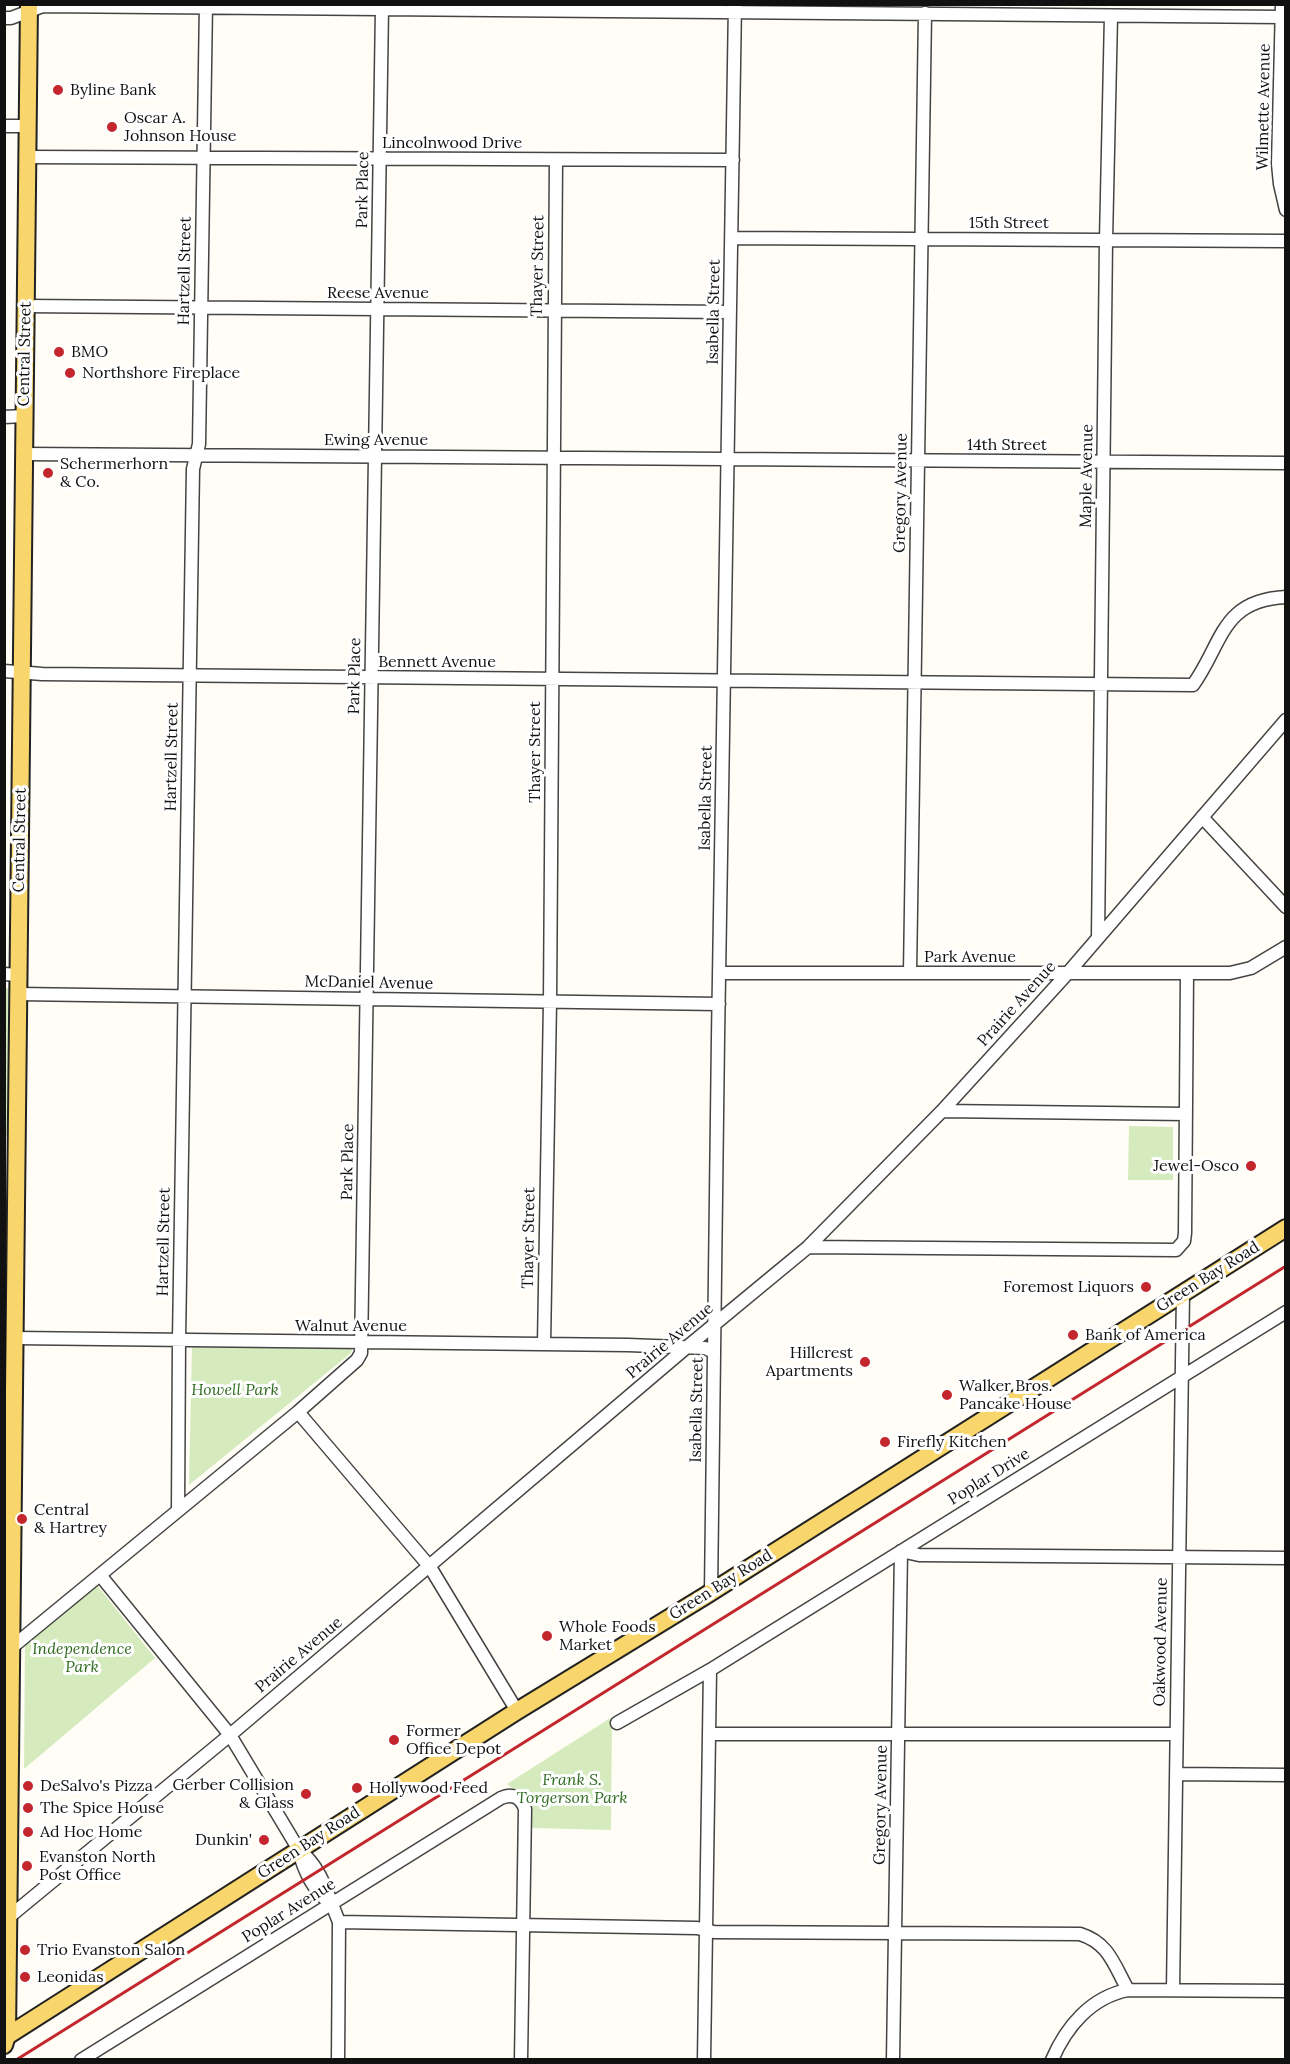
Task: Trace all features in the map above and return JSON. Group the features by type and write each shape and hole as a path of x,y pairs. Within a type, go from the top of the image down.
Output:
{"main road":[{"name":"Central Street","path":"10,2060 10,2046 5,2040 9,1917 7,1790 11,1648 9,1502 15,1338 10,1149 18,994 11,974 13,671 24,454 29,8"},
{"name":"Green Bay Road","path":"5,2040 517,1711 711,1592 1286,1228"}],"street":[{"path":"4,18 11,18 29,8 43,6 206,5 382,9 735,8 1111,16 1282,11"},
{"name":"Hartzell Street","path":"178,1510 193,469 200,444 206,5"},
{"name":"Isabella Street","path":"711,1592 735,8"},
{"name":"Park Place","path":"362,1343 382,9"},
{"name":"Wilmette Avenue","path":"1282,11 1278,164 1286,210"},
{"name":"Gregory Avenue","path":"910,973 925,13"},
{"name":"Maple Avenue","path":"1098,938 1106,240 1111,16"},
{"path":"4,126 27,126"},
{"name":"Lincolnwood Drive","path":"27,157 733,160"},
{"name":"Thayer Street","path":"544,1344 550,1002 556,159"},
{"name":"15th Street","path":"732,238 1286,241"},
{"name":"Reese Avenue","path":"25,306 730,312"},
{"path":"4,417 24,416"},
{"name":"Ewing Avenue","path":"24,454 728,459"},
{"name":"14th Street","path":"728,459 1286,463"},
{"name":"Bennett Avenue","path":"13,671 372,678 1193,685 1217,639 1234,616 1254,603 1286,597"},
{"name":"Prairie Avenue","path":"9,1917 230,1735 808,1247 942,1111 1067,974 1286,720"},
{"path":"1202,817 1286,907"},
{"name":"Park Avenue","path":"719,973 1230,973 1251,968 1286,947"},
{"path":"808,1247 1170,1251 1180,1246 1185,1233 1187,973"},
{"name":"McDaniel Avenue","path":"18,994 719,1004"},
{"path":"942,1111 1186,1114"},
{"name":"Oakwood Avenue","path":"1169,1990 1176,1774 1183,1293"},
{"name":"Poplar Drive","path":"710,1670 1286,1312"},
{"name":"Walnut Avenue","path":"15,1338 687,1347 705,1348 714,1353"},
{"path":"11,1648 298,1412 357,1360 362,1343"},
{"path":"298,1412 430,1567 517,1711"},
{"path":"901,1551 919,1555 1286,1558"},
{"name":"Gregory Avenue","path":"893,2060 901,1551"},
{"path":"100,1575 230,1735 299,1850 310,1858 330,1892 339,1922 338,2060"},
{"path":"617,1723 710,1670"},
{"path":"704,2060 710,1931 710,1670"},
{"path":"709,1734 1176,1734"},
{"path":"1176,1774 1286,1775"},
{"name":"Poplar Avenue","path":"81,2060 501,1798 510,1795 516,1796 525,1809 524,1925"},
{"path":"339,1922 697,1928 710,1931 1080,1934 1090,1937 1104,1947 1128,1990"},
{"path":"521,2060 524,1925"},
{"path":"1052,2060 1069,2028 1080,2016 1114,1993 1128,1990 1286,1991"}],"green space":[{"path":"4,988 10,988 7,1136 4,1136"},
{"path":"1129,1126 1173,1127 1173,1180 1128,1180"},
{"name":"Howell Park","path":"192,1346 352,1349 351,1353 189,1485"},
{"name":"Independence Park","path":"96,1584 155,1658 24,1769 25,1645"},
{"name":"Frank S. Torgerson Park","path":"612,1717 611,1830 534,1828 530,1826 531,1813 528,1800 507,1784"}],"railway":[{"path":"16,2060 1286,1266"}],"place":[{"name":"Byline Bank","path":"58,90"},
{"name":"Oscar A. Johnson House","path":"112,127"},
{"name":"BMO","path":"59,352"},
{"name":"Northshore Fireplace","path":"70,373"},
{"name":"Schermerhorn & Co.","path":"48,473"},
{"name":"Jewel-Osco","path":"1251,1166"},
{"name":"Foremost Liquors","path":"1146,1287"},
{"name":"Bank of America","path":"1073,1335"},
{"name":"Hillcrest Apartments","path":"865,1362"},
{"name":"Walker Bros. Pancake House","path":"947,1395"},
{"name":"Firefly Kitchen","path":"885,1442"},
{"name":"Central & Hartrey","path":"22,1519"},
{"name":"Whole Foods Market","path":"547,1636"},
{"name":"Former Office Depot","path":"394,1740"},
{"name":"DeSalvo's Pizza","path":"28,1786"},
{"name":"Hollywood Feed","path":"357,1788"},
{"name":"Gerber Collision & Glass","path":"306,1794"},
{"name":"The Spice House","path":"28,1808"},
{"name":"Ad Hoc Home","path":"28,1832"},
{"name":"Dunkin'","path":"264,1840"},
{"name":"Evanston North Post Office","path":"27,1866"},
{"name":"Trio Evanston Salon","path":"25,1950"},
{"name":"Leonidas","path":"25,1977"}]}
